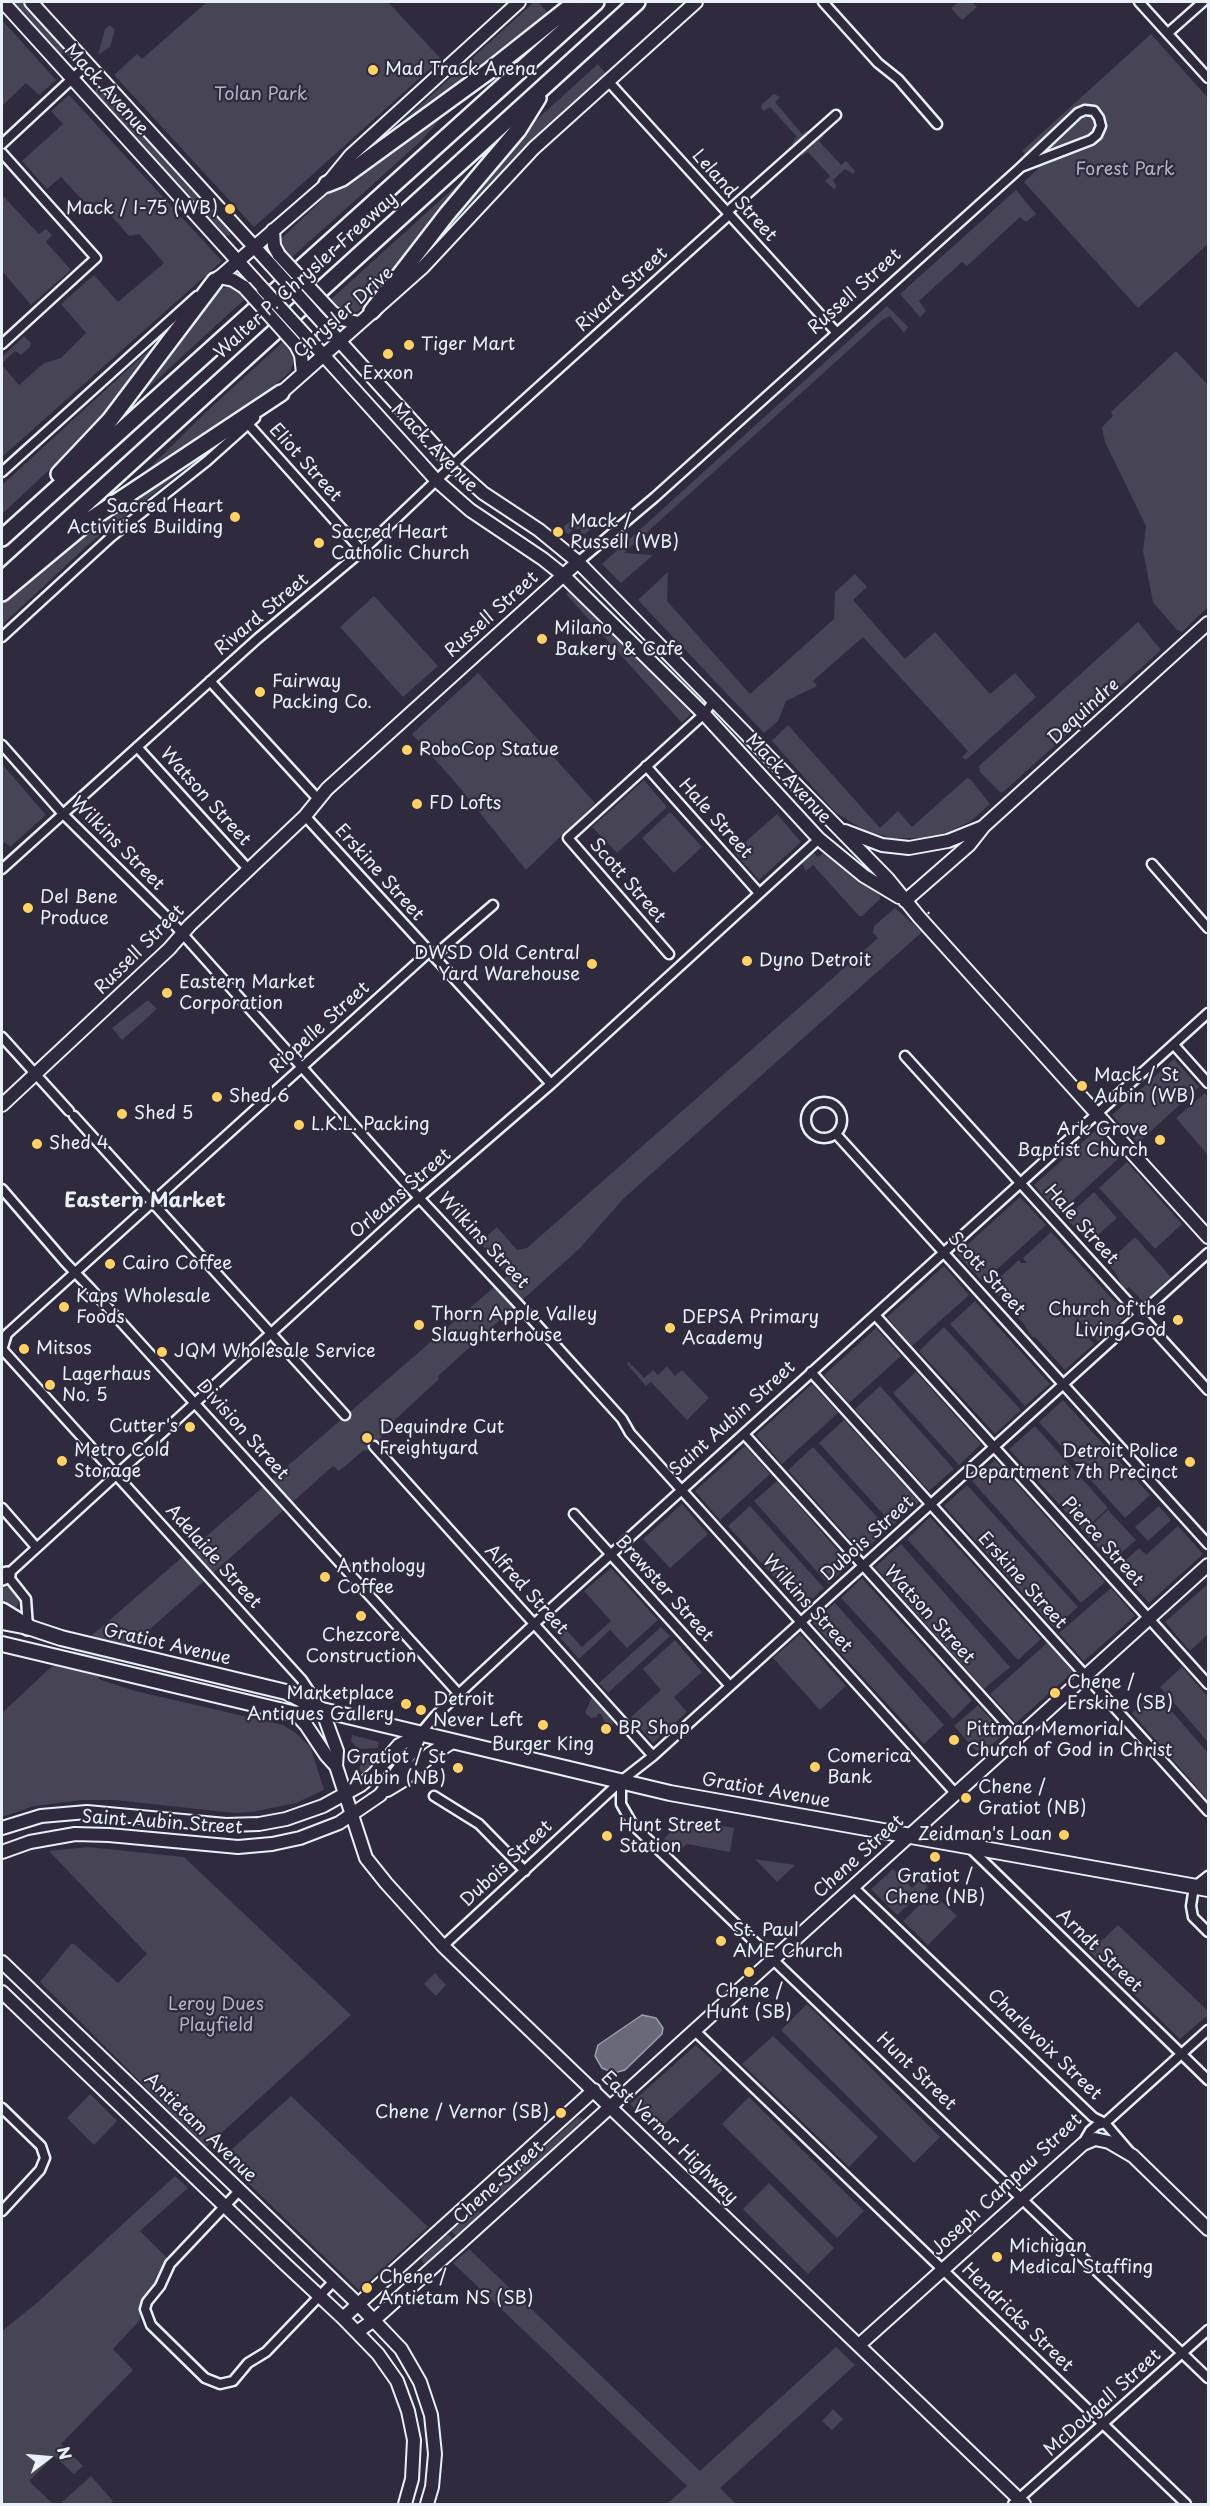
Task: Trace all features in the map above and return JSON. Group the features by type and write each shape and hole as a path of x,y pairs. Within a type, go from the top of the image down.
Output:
{"highway":[{"path":"327,184 342,178 444,104 576,2"},
{"name":"Walter P. Chrysler Freeway","path":"2,536 596,2"},
{"name":"Walter P. Chrysler Freeway","path":"2,580 637,2"},
{"path":"372,311 447,214 518,130 548,82"},
{"path":"2,536 110,420 217,279"},
{"path":"2,593 91,519 280,393"},
{"path":"2,1611 28,1627"}],"main road":[{"name":"Gratiot Avenue","path":"2,1622 285,1692 322,1710 686,1796 1209,1889"},
{"name":"Gratiot Avenue","path":"2,1644 296,1714 322,1710"},
{"path":"387,1788 402,1780 430,1755 452,1742"}],"street":[{"name":"Mack Avenue","path":"3,2 437,481 466,507 563,575 704,714 819,839 864,876 909,897"},
{"name":"Mack Avenue","path":"31,2 453,466 483,492 544,534 579,562 806,796 888,879 909,897 1097,1114 1209,1237"},
{"path":"2,472 237,261 327,184 350,156 519,2"},
{"name":"Chrysler Drive","path":"2,638 111,537 207,461 339,340 423,267 534,148 696,2"},
{"path":"823,2 878,63 898,79 937,124"},
{"path":"1139,2 1209,78"},
{"path":"1168,33 1203,2"},
{"path":"56,62 63,62 69,58 72,47"},
{"path":"2,144 88,64"},
{"path":"87,96 89,87 94,82 102,80"},
{"name":"Leland Street","path":"608,81 837,333"},
{"name":"Russell Street","path":"2,1105 183,935 190,925 305,816 318,799 563,575 656,497 1078,113 1085,110 1094,111 1099,117 1101,126 1097,135 1091,140 1021,167"},
{"name":"Rivard Street","path":"2,869 210,681 362,551 836,115"},
{"path":"2,153 96,258 2,344"},
{"path":"273,230 273,240 279,255 332,312 342,319 358,323"},
{"path":"225,247 240,232"},
{"path":"217,279 233,280 244,287 296,345 301,355 303,373"},
{"path":"337,371 353,356"},
{"name":"Eliot Street","path":"248,424 362,551"},
{"path":"466,507 472,497 483,492"},
{"path":"531,551 543,545 544,534"},
{"path":"586,599 584,589 587,584 593,582 600,584"},
{"name":"Dequindre","path":"984,826 1209,623"},
{"path":"210,681 318,799"},
{"path":"646,766 704,714 714,700"},
{"name":"Wilkins Street","path":"2,745 63,814 183,935 519,1305 621,1419 630,1433 956,1794"},
{"name":"Watson Street","path":"137,747 249,870"},
{"name":"Scott Street","path":"646,766 567,838 669,954"},
{"name":"Hale Street","path":"646,766 759,893"},
{"path":"757,772 761,766 770,766 783,780 806,796"},
{"name":"Erskine Street","path":"305,816 551,1084"},
{"path":"830,820 858,837 882,845 903,848 933,845 984,826"},
{"path":"909,897 969,845 984,826"},
{"name":"Orleans Street","path":"3,1576 421,1198 551,1084 819,839"},
{"path":"1152,864 1209,928"},
{"name":"Riopelle Street","path":"2,1350 6,1334 301,1067 431,954 493,905"},
{"name":"Saint Aubin Street","path":"2,1852 41,1839 87,1834 216,1846 272,1844 317,1833 352,1816 387,1788 413,1750 420,1734 458,1694 1209,1013"},
{"path":"2,1037 345,1415"},
{"path":"1174,1045 1209,1083"},
{"name":"Hale Street","path":"905,1056 1209,1390"},
{"path":"824,1102 835,1105 842,1121 836,1134 821,1138 810,1132 806,1121 809,1110 813,1106 824,1102"},
{"name":"Scott Street","path":"836,1134 1209,1544"},
{"name":"Division Street","path":"2,1189 13,1204 458,1694"},
{"name":"Dubois Street","path":"443,1946 621,1781 653,1756 1209,1253"},
{"name":"Pierce Street","path":"875,1315 1209,1684"},
{"name":"Adelaide Street","path":"2,1350 308,1686 322,1710"},
{"name":"Erskine Street","path":"812,1372 1209,1811"},
{"name":"Watson Street","path":"744,1434 1018,1737"},
{"name":"Alfred Street","path":"374,1446 653,1756"},
{"path":"2,1508 36,1547"},
{"name":"Brewster Street","path":"574,1514 730,1686"},
{"name":"Chene Street","path":"357,2332 374,2320 611,2107 1209,1565"},
{"path":"3,1576 26,1599 28,1627"},
{"name":"East Vernor Highway","path":"322,1710 337,1751 336,1766 369,1864 443,1946 1019,2503"},
{"name":"East Vernor Highway","path":"296,1714 336,1766"},
{"name":"Saint Aubin Street","path":"2,1828 41,1816 87,1812 226,1825 268,1822 304,1813 345,1795 370,1778 399,1745 420,1734"},
{"name":"Hunt Street","path":"621,1781 621,1804 633,1825 1209,2378"},
{"path":"434,1796 479,1824 525,1871"},
{"path":"268,1822 272,1844"},
{"name":"Arndt Street","path":"966,1845 1209,2080"},
{"path":"1209,1876 1194,1887 1191,1905 1194,1917 1209,1932"},
{"name":"Charlevoix Street","path":"853,1887 1093,2117 1105,2123 1133,2156 1209,2229"},
{"name":"Antietam Avenue","path":"2,1962 374,2320"},
{"path":"2,1987 14,1974"},
{"path":"2,1992 374,2350 397,2381 408,2411 414,2440 413,2468 405,2505"},
{"name":"Joseph Campau Street","path":"859,2346 1083,2144 1090,2131 1097,2125 1105,2123 1209,2030"},
{"name":"Hendricks Street","path":"695,2031 1186,2505"},
{"path":"64,2052 79,2036"},
{"name":"Chene Street","path":"343,2318 594,2090"},
{"path":"2,2108 40,2146 45,2158 40,2170 2,2211"},
{"path":"573,2111 581,2111 585,2114 588,2119 587,2128"},
{"path":"1083,2144 1095,2139 1104,2140 1133,2156"},
{"path":"489,2186 492,2197 503,2203"},
{"path":"239,2191 170,2264 160,2286 146,2305 145,2313 148,2320 205,2378 220,2384 232,2381 248,2363 266,2352 333,2282"},
{"path":"472,2202 481,2202 488,2217"},
{"path":"416,2251 419,2265 429,2270"},
{"path":"374,2320 391,2337 415,2372 431,2415 435,2454 432,2487 427,2505"},
{"name":"McDougall Street","path":"1019,2503 1209,2330"},
{"path":"374,2350 378,2341 384,2337 391,2337"}],"green space":[{"path":"13,2 21,2 66,50 66,54 61,54"},
{"name":"Tolan Park","path":"207,2 388,2 441,59 254,227 114,75 137,54 142,59"},
{"path":"534,2 538,2 552,17 373,148"},
{"path":"959,2 972,2 977,7 962,20 951,8"},
{"path":"2,20 56,80 39,95 26,83 2,106"},
{"path":"110,25 115,30 110,47 98,55 105,29"},
{"name":"Forest Park","path":"1151,34 1208,98 1208,244 1138,308 1024,182 1038,169 1022,151"},
{"path":"598,64 606,74 537,136 417,264 523,132"},
{"path":"96,88 100,88 230,231 230,235 225,236 95,93"},
{"path":"774,94 780,97 775,102 802,134 808,130 810,133 795,146 792,143 797,137 770,107 764,111 761,108 762,104"},
{"path":"69,95 222,261 2,457 2,365 19,385 44,363 61,358 86,333 61,304 94,275 118,302 164,263 139,234 129,236 100,203 83,201 61,177 47,189 22,161 63,124 51,111"},
{"path":"455,101 458,104 451,111 448,110 422,140 290,259 281,248 281,239 328,194"},
{"path":"822,133 824,136 819,141 841,165 846,161 855,171 853,174 845,169 833,180 836,185 835,190 825,181 830,176 808,152 802,156 799,153"},
{"path":"478,166 480,169 357,312 340,314 328,302"},
{"path":"1016,190 1036,214 1026,222 1020,217 967,266 962,262 919,301 926,311 920,317 900,294"},
{"path":"2,195 39,234 46,229 52,235 46,242 71,270 31,305 2,271"},
{"path":"229,287 237,290 246,298 138,397 135,395 208,303 223,288"},
{"path":"887,306 908,327 904,333 890,316 882,320 624,553 653,555 621,583 602,564"},
{"path":"174,327 91,431 2,514 2,485"},
{"path":"24,336 31,343 30,347 21,355 15,351 2,363 2,357"},
{"path":"285,340 294,351 295,358 290,372 248,408 137,480 205,413"},
{"path":"1176,351 1208,385 1208,607 1182,632 1177,630 1153,602 1143,551 1146,526 1105,442 1102,427 1113,416 1111,412"},
{"path":"208,451 89,544 2,625 2,604 71,540"},
{"path":"590,520 597,522 597,525 595,529 585,534 581,533 581,529 574,529 568,534 564,531 564,526 569,522 584,523"},
{"path":"668,572 667,601 750,694 834,619 835,592 855,574 867,587 853,600 905,659 935,632 990,694 1015,673 1036,697 966,760 962,757 968,751 863,637 813,681 817,686 786,701 778,721 764,733 638,600"},
{"path":"569,592 691,713 682,723 566,594"},
{"path":"374,596 438,666 403,697 340,627"},
{"path":"1138,622 1161,650 1002,793 999,791 980,772 979,766"},
{"path":"478,673 595,803 526,870 455,782 412,734"},
{"path":"788,725 880,828 898,811 912,827 967,778 990,804 971,821 932,838 892,838 864,830 836,813 772,741"},
{"path":"2,764 46,815 10,847 5,842 2,845"},
{"path":"644,780 667,807 617,853 592,827"},
{"path":"670,812 702,847 674,873 642,838"},
{"path":"777,814 801,842 759,880 734,852"},
{"path":"813,852 818,857 824,852 880,896 880,899 862,916 859,916 813,865 806,871 802,863"},
{"path":"895,908 922,932 623,1199 580,1248 438,1376 439,1379 384,1430 381,1438 339,1471 333,1466 139,1639 98,1679 135,1691 283,1725 296,1733 311,1748 324,1790 296,1803 252,1812 234,1813 115,1800 82,1800 34,1806 2,1817 2,1713 49,1669 97,1631 508,1275 440,1197 446,1191 486,1237 497,1227 517,1250 527,1248 878,938 873,933 874,926"},
{"path":"148,1000 157,1009 122,1040 112,1028"},
{"path":"1174,1059 1199,1087 1138,1143 1112,1115"},
{"path":"1205,1093 1208,1097 1208,1155 1176,1118"},
{"path":"1096,1130 1120,1157 1059,1213 1034,1185"},
{"path":"1127,1162 1182,1224 1155,1249 1099,1188"},
{"path":"1094,1192 1117,1218 1089,1243 1066,1218"},
{"path":"1020,1197 1046,1225 983,1282 957,1254"},
{"path":"1051,1232 1127,1315 1098,1341 1076,1317 1076,1324 1094,1344 1065,1370 1035,1337 1032,1337 1023,1323 990,1286 1019,1260 1021,1263 1027,1263 1023,1258"},
{"path":"1135,1237 1171,1277 1144,1303 1129,1287 1126,1289 1123,1287 1107,1263"},
{"path":"944,1266 969,1295 912,1346 887,1317"},
{"path":"975,1301 1050,1384 1025,1406 950,1324"},
{"path":"944,1327 1021,1410 995,1434 919,1351"},
{"path":"876,1328 901,1356 849,1403 824,1375"},
{"path":"629,1361 631,1366 644,1378 653,1370 658,1375 667,1366 675,1376 682,1370 709,1398 687,1420 651,1382 646,1386 627,1364"},
{"path":"916,1372 981,1444 959,1465 893,1393"},
{"path":"812,1384 838,1413 782,1464 756,1435"},
{"path":"880,1386 954,1469 929,1491 855,1409"},
{"path":"1063,1400 1150,1495 1125,1518 1039,1422"},
{"path":"844,1420 919,1502 893,1525 819,1443"},
{"path":"1035,1426 1108,1508 1083,1531 1009,1449"},
{"path":"745,1446 770,1474 720,1520 695,1491"},
{"path":"813,1447 888,1529 862,1553 788,1470"},
{"path":"995,1460 1105,1582 1081,1603 972,1481"},
{"path":"777,1481 850,1564 828,1584 754,1501"},
{"path":"967,1485 1078,1607 1054,1628 944,1506"},
{"path":"682,1504 708,1534 670,1568 643,1539"},
{"path":"750,1506 824,1588 802,1608 728,1526"},
{"path":"1159,1506 1171,1520 1148,1541 1135,1527"},
{"path":"1108,1510 1136,1540 1111,1562 1084,1532"},
{"path":"930,1517 1041,1639 1018,1660 907,1539"},
{"path":"1178,1526 1203,1554 1149,1603 1117,1568 1139,1548 1146,1555"},
{"path":"901,1544 1010,1667 984,1689 875,1567"},
{"path":"611,1568 658,1620 627,1648 610,1630 579,1659 549,1625 556,1619 582,1647 611,1621 584,1591"},
{"path":"862,1578 972,1700 953,1719 841,1598"},
{"path":"1208,1584 1208,1634 1190,1651 1165,1622"},
{"path":"2,1586 10,1587 18,1597 19,1602 16,1608 2,1602"},
{"path":"1111,1588 1135,1616 1084,1661 1059,1633"},
{"path":"835,1603 944,1725 924,1744 813,1623"},
{"path":"661,1627 670,1636 608,1693 599,1683"},
{"path":"800,1634 846,1686 820,1710 773,1658"},
{"path":"675,1640 702,1672 674,1697 687,1712 653,1743 631,1717 661,1690 643,1669"},
{"path":"1047,1643 1073,1672 1016,1723 990,1694"},
{"path":"1182,1667 1208,1697 1208,1742 1160,1687"},
{"path":"1155,1692 1208,1753 1208,1800 1132,1713"},
{"path":"592,1697 599,1706 606,1710 613,1726 605,1723 601,1714 591,1718 585,1713"},
{"path":"978,1705 1004,1734 980,1755 954,1726"},
{"path":"352,1735 379,1742 378,1748 358,1749 351,1741"},
{"path":"379,1752 383,1756 363,1774 359,1769 361,1763"},
{"path":"682,1819 734,1828 730,1852 687,1844 678,1852 664,1839"},
{"name":"Leroy Dues Playfield","path":"88,1847 184,1857 351,2015 206,2147 40,1982 71,1944 74,1944 118,1983 147,1954 49,1851"},
{"path":"755,1859 795,1865 777,1882"},
{"path":"893,1869 912,1888 920,1880 928,1887 897,1915 871,1889"},
{"path":"932,1893 957,1916 928,1945 903,1921"},
{"path":"1118,1925 1208,2011 1208,2015 1180,2039 1090,1952"},
{"path":"435,1973 446,1985 436,1996 424,1984"},
{"path":"807,2004 940,2137 914,2163 781,2030"},
{"path":"773,2036 878,2137 849,2167 742,2064"},
{"path":"696,2045 723,2070 657,2131 630,2104"},
{"path":"90,2094 117,2121 94,2145 67,2118"},
{"path":"291,2096 428,2227 359,2290 222,2158"},
{"path":"749,2097 864,2211 837,2238 722,2124"},
{"path":"578,2117 583,2119 583,2122 502,2195 497,2194 497,2190"},
{"path":"175,2176 188,2188 140,2231 168,2259 153,2290 140,2305 140,2320 113,2349 133,2370 61,2444 83,2466 74,2474 54,2456 29,2481 53,2504 2,2504 2,2331 38,2302"},
{"path":"769,2183 834,2248 808,2274 743,2209"},
{"path":"476,2210 479,2210 480,2214 456,2236 451,2231"},
{"path":"448,2234 453,2239 426,2264 423,2263 422,2258"},
{"path":"469,2249 700,2471 836,2347 855,2365 720,2488 736,2504 667,2504 687,2486 453,2263"},
{"path":"833,2409 843,2419 832,2430 822,2421"},
{"path":"91,2476 113,2501 110,2504 60,2504"}],"water":[{"path":"642,2015 656,2018 663,2028 662,2034 625,2070 614,2073 602,2068 595,2056 598,2045"}],"place":[{"name":"Mad Track Arena","path":"373,70"},
{"name":"Mack / I-75 (WB)","path":"230,209"},
{"name":"Tiger Mart","path":"409,345"},
{"name":"Exxon","path":"388,354"},
{"name":"Sacred Heart Activities Building","path":"235,517"},
{"name":"Mack / Russell (WB)","path":"558,532"},
{"name":"Sacred Heart Catholic Church","path":"319,543"},
{"name":"Milano Bakery & Cafe","path":"542,639"},
{"name":"Fairway Packing Co.","path":"260,692"},
{"name":"RoboCop Statue","path":"407,750"},
{"name":"FD Lofts","path":"417,804"},
{"name":"Del Bene Produce","path":"28,908"},
{"name":"Dyno Detroit","path":"747,961"},
{"name":"DWSD Old Central Yard Warehouse","path":"592,964"},
{"name":"Eastern Market Corporation","path":"167,993"},
{"name":"Mack / St Aubin (WB)","path":"1082,1086"},
{"name":"Shed 6","path":"217,1097"},
{"name":"Shed 5","path":"122,1114"},
{"name":"L.K.L. Packing","path":"299,1125"},
{"name":"Ark Grove Baptist Church","path":"1160,1140"},
{"name":"Shed 4","path":"37,1144"},
{"name":"Cairo Coffee","path":"110,1264"},
{"name":"Kaps Wholesale Foods","path":"64,1307"},
{"name":"Church of the Living God","path":"1178,1320"},
{"name":"Thorn Apple Valley Slaughterhouse","path":"419,1325"},
{"name":"DEPSA Primary Academy","path":"670,1328"},
{"name":"Mitsos","path":"24,1349"},
{"name":"JQM Wholesale Service","path":"162,1352"},
{"name":"Lagerhaus No. 5","path":"50,1385"},
{"name":"Cutter's","path":"190,1427"},
{"name":"Dequindre Cut Freightyard","path":"367,1438"},
{"name":"Metro Cold Storage","path":"62,1461"},
{"name":"Detroit Police Department 7th Precinct","path":"1190,1462"},
{"name":"Anthology Coffee","path":"325,1577"},
{"name":"Chezcore Construction","path":"361,1616"},
{"name":"Chene / Erskine (SB)","path":"1055,1693"},
{"name":"Marketplace Antiques Gallery","path":"406,1704"},
{"name":"Detroit Never Left","path":"421,1710"},
{"name":"Burger King","path":"543,1725"},
{"name":"BP Shop","path":"606,1729"},
{"name":"Pittman Memorial Church of God in Christ","path":"954,1740"},
{"name":"Comerica Bank","path":"815,1767"},
{"name":"Gratiot / St Aubin (NB)","path":"458,1768"},
{"name":"Chene / Gratiot (NB)","path":"966,1798"},
{"name":"Zeidman's Loan","path":"1064,1835"},
{"name":"Hunt Street Station","path":"607,1836"},
{"name":"Gratiot / Chene (NB)","path":"935,1857"},
{"name":"St. Paul AME Church","path":"721,1941"},
{"name":"Chene / Hunt (SB)","path":"749,1972"},
{"name":"Chene / Vernor (SB)","path":"561,2113"},
{"name":"Michigan Medical Staffing","path":"997,2257"},
{"name":"Chene / Antietam NS (SB)","path":"367,2288"}],"district":[{"name":"Eastern Market","path":"145,1201"}]}
